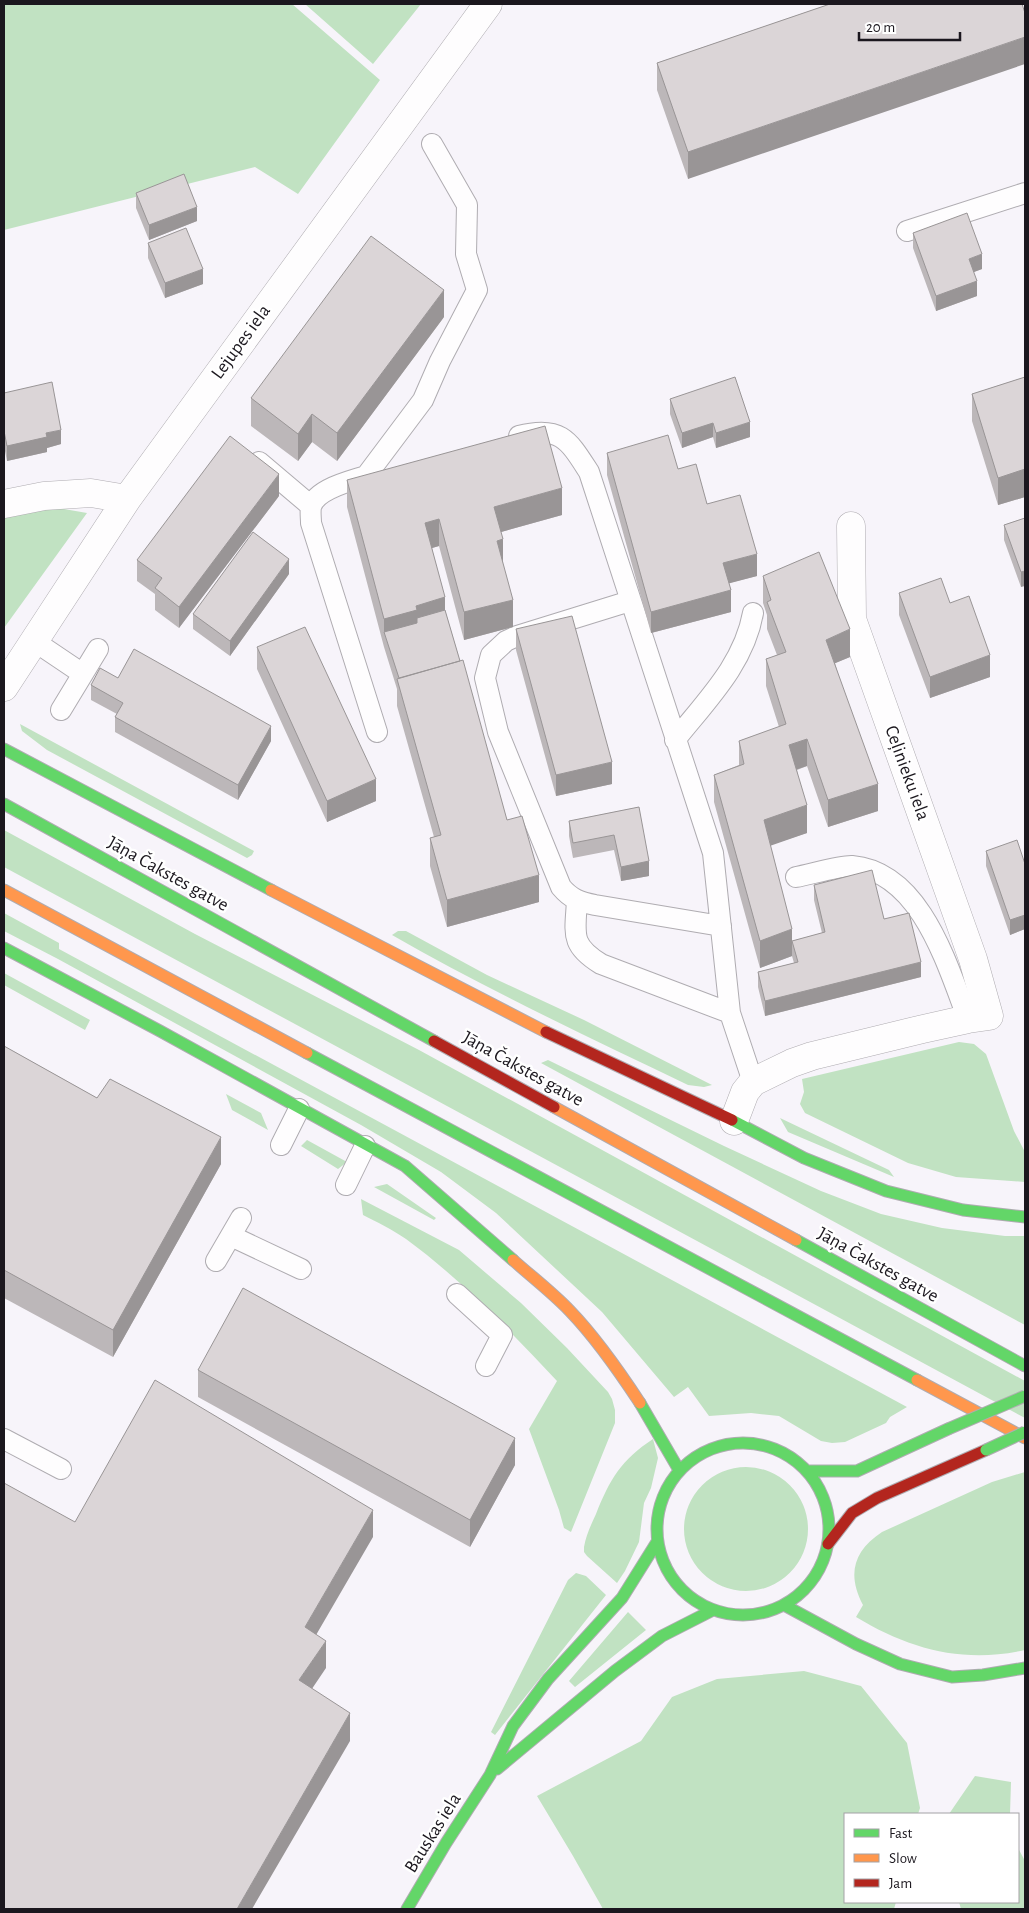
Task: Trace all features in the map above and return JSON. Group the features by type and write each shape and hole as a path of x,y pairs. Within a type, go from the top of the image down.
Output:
{"main road":[{"path":"4,749 217,862 582,1050 734,1121 804,1158 886,1191 963,1210 1025,1217"},
{"name":"Jāņa Čakstes gatve","path":"4,804 1025,1366"},
{"path":"4,890 1025,1438"},
{"path":"4,948 160,1031 365,1146 405,1166 569,1310 588,1330 617,1367 652,1421 678,1470"},
{"path":"807,1471 856,1471 1025,1396"},
{"path":"828,1544 852,1513 877,1498 1025,1432"},
{"path":"733,1442 754,1442 774,1448 792,1457 807,1471 822,1493 829,1518 828,1544 820,1568 805,1590 784,1605 762,1614 737,1615 713,1610 692,1600 676,1584 663,1564 657,1542 656,1516 664,1491 678,1470 694,1456 733,1442"},
{"path":"490,1775 513,1726 548,1679 622,1598 657,1542"},
{"path":"784,1605 856,1644 900,1664 952,1677 983,1675 1025,1668"},
{"path":"490,1775 615,1671 662,1636 713,1610"},
{"name":"Bauskas iela","path":"407,1909 446,1843 490,1775"}],"street":[{"name":"Lejupes iela","path":"4,687 127,499 488,4"},
{"path":"4,504 44,496 91,493 127,499"},
{"name":"Ceļinieku iela","path":"851,526 852,619 973,959 979,1018"},
{"path":"734,1121 745,1092 754,1082 792,1063 812,1056 979,1018"}],"lane":[{"path":"366,476 422,400 477,290 466,254 468,205 432,144"},
{"path":"907,231 1025,193"},
{"path":"501,441 529,433 556,434 571,445 589,472 713,853 730,1013 754,1082"},
{"path":"245,450 311,506"},
{"path":"378,732 311,523 311,506 321,493 350,480 395,468"},
{"path":"630,601 506,641 491,655 485,678 498,732 558,878 568,895 577,901 721,926"},
{"path":"675,740 732,667 749,631 752,614"},
{"path":"34,641 83,674"},
{"path":"61,710 98,649"},
{"path":"796,877 851,865 881,874 901,888 926,921 942,954 979,1018"},
{"path":"577,901 575,932 577,941 585,954 601,964 730,1013"},
{"path":"281,1145 299,1109"},
{"path":"346,1185 365,1146"},
{"path":"216,1261 241,1218"},
{"path":"231,1236 300,1269"},
{"path":"457,1294 502,1335 486,1366"},
{"path":"4,1439 60,1469"}],"green space":[{"path":"4,4 292,4 380,80 298,194 255,167 4,230"},
{"path":"305,4 421,4 373,64"},
{"path":"41,505 87,513 4,628 4,514"},
{"path":"20,724 254,851 252,855 247,858 47,750 22,731"},
{"path":"4,830 195,934 419,1050 1025,1381 1025,1418 4,867"},
{"path":"4,913 59,943 59,949 907,1407 890,1417 886,1423 845,1442 832,1443 821,1441 779,1416 751,1413 709,1416 688,1387 674,1397 602,1312 496,1213 441,1172 361,1125 4,931"},
{"path":"398,931 406,931 487,975 584,1020 712,1085 704,1087 688,1085 576,1031 501,994 392,935"},
{"path":"4,973 90,1020 85,1030 4,985"},
{"path":"959,1042 974,1044 986,1054 1014,1131 1025,1152 1025,1182 956,1177 908,1163 805,1113 800,1104 804,1092 802,1079"},
{"path":"548,1060 821,1191 881,1214 942,1228 1005,1236 1025,1236 1025,1325 541,1063"},
{"path":"226,1094 261,1113 268,1130 232,1110"},
{"path":"780,1118 889,1170 894,1177 788,1132"},
{"path":"307,1140 347,1162 338,1169 301,1146"},
{"path":"387,1184 436,1218 434,1220 374,1187"},
{"path":"361,1199 459,1250 521,1303 608,1392 615,1410 615,1423 571,1532 564,1528 529,1429 557,1381 447,1271 406,1239 363,1215"},
{"path":"653,1439 658,1458 651,1488 644,1503 639,1542 617,1583 587,1556 584,1552 585,1543 612,1480 633,1455"},
{"path":"746,1467 770,1472 781,1477 790,1485 798,1494 803,1505 808,1529 803,1553 798,1564 790,1573 781,1581 770,1586 746,1591 722,1586 711,1581 702,1573 694,1564 689,1553 684,1529 689,1505 694,1494 702,1485 711,1477 722,1472"},
{"path":"1025,1472 1025,1650 980,1655 937,1651 896,1638 856,1617 863,1605 855,1584 856,1564 859,1556 872,1539 882,1532 992,1482"},
{"path":"576,1573 586,1576 606,1595 495,1735 491,1732 568,1580"},
{"path":"628,1612 646,1630 575,1687 569,1681"},
{"path":"804,1671 861,1686 907,1743 920,1808 918,1813 844,1813 844,1903 896,1903 894,1909 603,1909 537,1796 641,1741 672,1697 717,1679"},
{"path":"975,1776 1011,1782 1010,1813 950,1813"},
{"path":"1019,1850 1025,1861 1025,1909 961,1909 959,1903 1019,1903"}],"building":[{"path":"830,4 1022,4 1025,13 1025,37 688,152 657,63"},
{"path":"184,174 197,207 149,225 136,193"},
{"path":"967,213 982,254 969,259 977,281 936,296 913,233"},
{"path":"186,228 203,269 165,283 148,243"},
{"path":"371,236 444,290 337,433 312,414 298,434 251,398"},
{"path":"735,377 750,422 716,433 713,423 682,433 670,399"},
{"path":"1025,377 1025,469 998,478 972,394"},
{"path":"52,382 61,430 46,433 47,437 7,446 4,431 4,393"},
{"path":"545,426 562,488 494,507 503,539 497,541 513,600 464,612 439,519 425,523 445,597 416,606 417,610 384,619 347,480"},
{"path":"668,435 678,469 696,464 707,504 740,495 757,554 723,563 731,590 651,612 607,453"},
{"path":"230,436 279,474 179,607 155,588 162,578 137,560"},
{"path":"1025,518 1025,571 1021,572 1004,525"},
{"path":"253,532 289,559 230,641 193,614"},
{"path":"819,552 850,629 826,640 878,784 828,800 807,739 789,745 807,805 764,820 792,929 760,941 714,775 744,764 739,741 786,724 766,659 786,652 767,602 771,600 763,576"},
{"path":"941,578 950,603 969,596 990,655 930,677 899,593"},
{"path":"445,610 460,661 399,678 384,632 417,623 417,618"},
{"path":"572,616 612,762 556,775 516,629"},
{"path":"305,627 376,779 327,801 257,647"},
{"path":"134,649 271,726 238,785 115,717 123,703 91,685 100,668 118,678"},
{"path":"463,660 507,820 522,816 539,875 447,900 430,838 441,835 397,679"},
{"path":"639,807 649,861 621,867 614,835 573,843 569,821"},
{"path":"1017,840 1025,864 1025,915 1010,920 986,851"},
{"path":"872,870 884,919 909,913 921,962 765,1001 758,972 798,962 792,941 825,932 814,885"},
{"path":"4,1046 97,1098 110,1079 221,1137 113,1330 4,1270"},
{"path":"243,1288 515,1438 470,1520 198,1370"},
{"path":"155,1380 373,1510 305,1627 326,1641 299,1680 350,1713 237,1909 4,1909 4,1483 75,1522"}],"traffic: fast":[{"path":"4,749 271,890"},
{"path":"4,804 434,1041"},
{"path":"4,948 160,1031 405,1166 513,1260"},
{"path":"307,1053 917,1380"},
{"path":"732,1120 804,1158 886,1191 963,1210 1025,1217"},
{"path":"796,1240 1025,1366"},
{"path":"948,1429 1025,1396"},
{"path":"640,1403 679,1470"},
{"path":"807,1471 857,1471 948,1429"},
{"path":"986,1450 1025,1432"},
{"path":"751,1443 768,1446 784,1453 798,1462 810,1474 826,1504 829,1529 828,1546 823,1562 810,1584 798,1596 768,1612 735,1615 718,1612 702,1605 688,1596 676,1584 660,1554 657,1521 660,1504 667,1488 676,1474 688,1462 718,1446 751,1443"},
{"path":"407,1909 446,1843 490,1775 513,1726 548,1679 622,1598 657,1542"},
{"path":"784,1605 856,1644 900,1664 952,1677 983,1675 1025,1668"},
{"path":"497,1769 615,1671 662,1636 713,1610"}],"traffic: slow":[{"path":"4,890 307,1053"},
{"path":"271,890 546,1032"},
{"path":"554,1107 796,1240"},
{"path":"513,1260 557,1298 580,1322 640,1403"},
{"path":"917,1380 1025,1438"}],"traffic: jam":[{"path":"546,1032 732,1120"},
{"path":"434,1041 554,1107"},
{"path":"828,1544 852,1513 877,1498 986,1450"}]}
